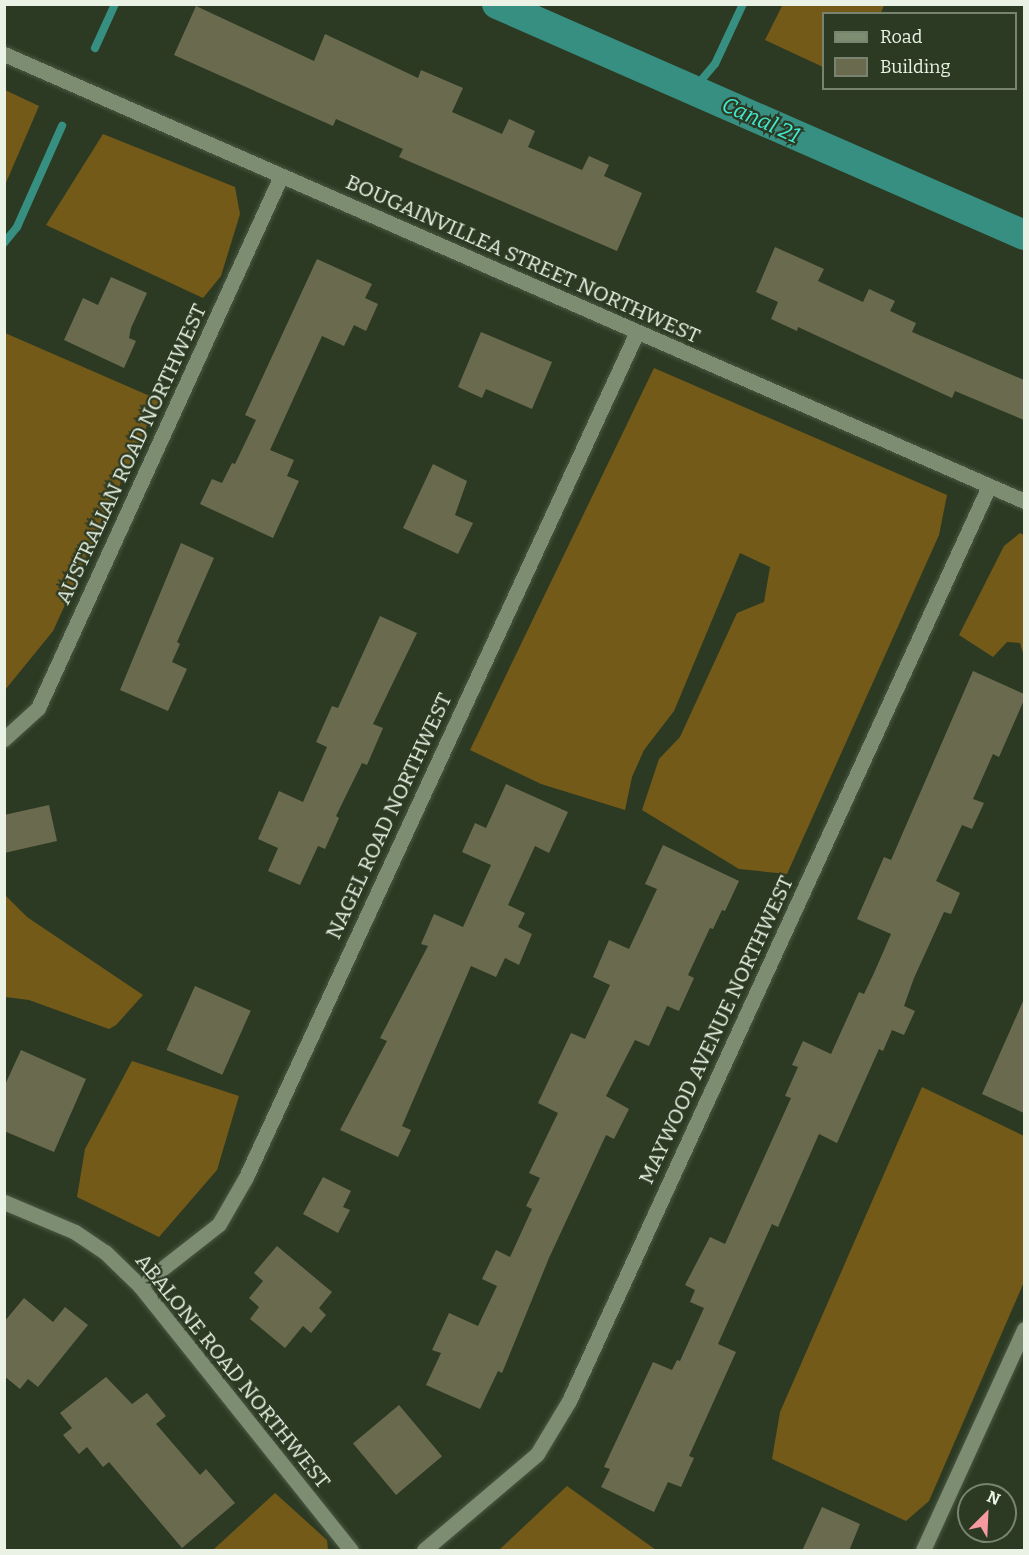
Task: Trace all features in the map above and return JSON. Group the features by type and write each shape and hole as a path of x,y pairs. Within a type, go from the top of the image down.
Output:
{"street":[{"name":"BOUGAINVILLEA STREET NORTHWEST","path":"4,54 1024,501"},
{"name":"AUSTRALIAN ROAD NORTHWEST","path":"4,739 38,708 281,176"},
{"name":"NAGEL ROAD NORTHWEST","path":"140,1286 219,1224 246,1177 637,332"},
{"name":"MAYWOOD AVENUE NORTHWEST","path":"424,1551 537,1454 569,1401 989,486"},
{"name":"ABALONE ROAD NORTHWEST","path":"4,1202 75,1232 105,1252 140,1286 351,1551"},
{"path":"923,1551 1024,1329"}],"shaded area":[{"path":"783,4 884,4 881,12 822,12 822,67 765,40"},
{"path":"5,90 39,106 5,185"},
{"path":"103,134 235,187 240,214 221,276 203,298 46,225"},
{"path":"5,333 159,400 53,631 5,690"},
{"path":"654,368 947,495 939,535 787,874 739,869 642,810 659,759 680,737 737,613 764,602 770,567 740,553 674,711 644,750 632,777 625,810 541,784 470,750"},
{"path":"1020,533 1024,535 1024,656 1020,643 1007,642 993,657 959,635 1004,546"},
{"path":"5,895 27,917 143,995 116,1025 109,1029 29,1000 5,997"},
{"path":"132,1061 239,1096 217,1170 159,1237 77,1197 85,1149"},
{"path":"922,1087 1024,1136 1024,1282 929,1501 906,1521 772,1459 780,1412"},
{"path":"567,1486 656,1550 499,1550"},
{"path":"275,1493 327,1540 328,1550 213,1550"}],"building":[{"path":"196,6 314,61 325,34 418,78 421,70 463,88 452,112 502,134 509,119 535,131 528,147 582,170 589,156 609,165 604,176 642,193 617,251 399,157 403,149 336,119 333,126 174,55"},
{"path":"775,247 824,269 818,281 863,302 869,289 895,301 890,311 916,323 912,332 1024,380 1024,420 955,391 952,398 798,327 797,331 771,319 778,302 756,292"},
{"path":"317,259 372,284 365,298 378,304 366,331 354,325 344,346 322,336 270,450 294,460 287,476 299,481 273,538 200,504 212,479 222,483 232,463 235,464 256,420 245,415"},
{"path":"111,277 147,293 131,328 129,338 136,341 124,368 64,340 83,298 98,305"},
{"path":"481,332 552,362 532,409 486,389 482,398 458,387"},
{"path":"433,464 467,481 455,515 473,523 458,554 403,528"},
{"path":"181,543 214,558 177,642 180,644 172,662 187,669 168,711 120,690"},
{"path":"380,616 417,633 373,724 383,728 367,765 362,763 336,816 339,818 325,849 318,846 300,885 268,871 278,848 258,839 279,791 303,802 327,747 316,742 332,706 338,708"},
{"path":"973,671 1024,694 1024,700 999,757 993,754 973,799 984,803 972,829 962,825 936,881 960,893 951,914 944,912 914,978 904,1006 915,1011 904,1035 892,1030 883,1051 879,1049 837,1143 819,1134 778,1227 772,1224 718,1344 736,1352 689,1456 694,1458 681,1487 668,1482 654,1512 601,1487 610,1469 604,1467 653,1362 672,1370 677,1360 680,1361 704,1308 690,1302 695,1290 685,1285 710,1237 725,1244 791,1098 785,1096 798,1067 792,1065 803,1041 831,1054 859,992 864,994 874,973 891,934 857,919 884,857 891,860"},
{"path":"506,784 568,812 549,853 535,846 508,905 525,913 518,927 532,934 519,965 505,958 496,977 471,966 402,1126 411,1130 398,1157 340,1130 387,1041 380,1038 428,946 421,944 434,914 463,927 491,865 462,852 475,823 486,828"},
{"path":"49,805 57,841 4,853 4,815"},
{"path":"663,845 739,881 725,911 722,910 713,929 710,928 688,975 694,978 679,1011 667,1006 649,1046 635,1040 606,1096 629,1109 614,1139 606,1135 549,1258 502,1373 498,1371 480,1409 426,1385 441,1353 432,1350 449,1313 478,1326 497,1286 482,1279 496,1250 510,1257 532,1209 526,1206 540,1178 529,1173 558,1113 538,1103 571,1033 585,1039 610,985 593,977 609,940 629,949 657,889 645,884"},
{"path":"195,986 251,1011 222,1075 167,1050"},
{"path":"1024,999 1024,1113 982,1094"},
{"path":"21,1050 86,1079 54,1152 4,1131 4,1087"},
{"path":"323,1177 351,1191 343,1207 350,1210 338,1233 303,1214"},
{"path":"277,1246 332,1292 319,1308 326,1315 311,1333 303,1326 285,1348 250,1319 259,1307 249,1298 263,1281 254,1273"},
{"path":"24,1298 53,1322 65,1307 88,1325 38,1387 28,1379 20,1389 4,1376 4,1322"},
{"path":"106,1377 132,1404 147,1393 166,1416 156,1424 200,1475 206,1469 235,1503 182,1548 109,1462 103,1467 87,1447 79,1454 63,1435 72,1428 60,1413"},
{"path":"399,1405 442,1456 396,1495 353,1444"},
{"path":"822,1507 860,1524 849,1551 802,1551"}],"waterway":[{"path":"95,48 115,4"},
{"name":"Canal 21","path":"497,4 1024,235"},
{"path":"693,90 715,64 743,4"},
{"path":"4,243 17,227 62,126"}]}
